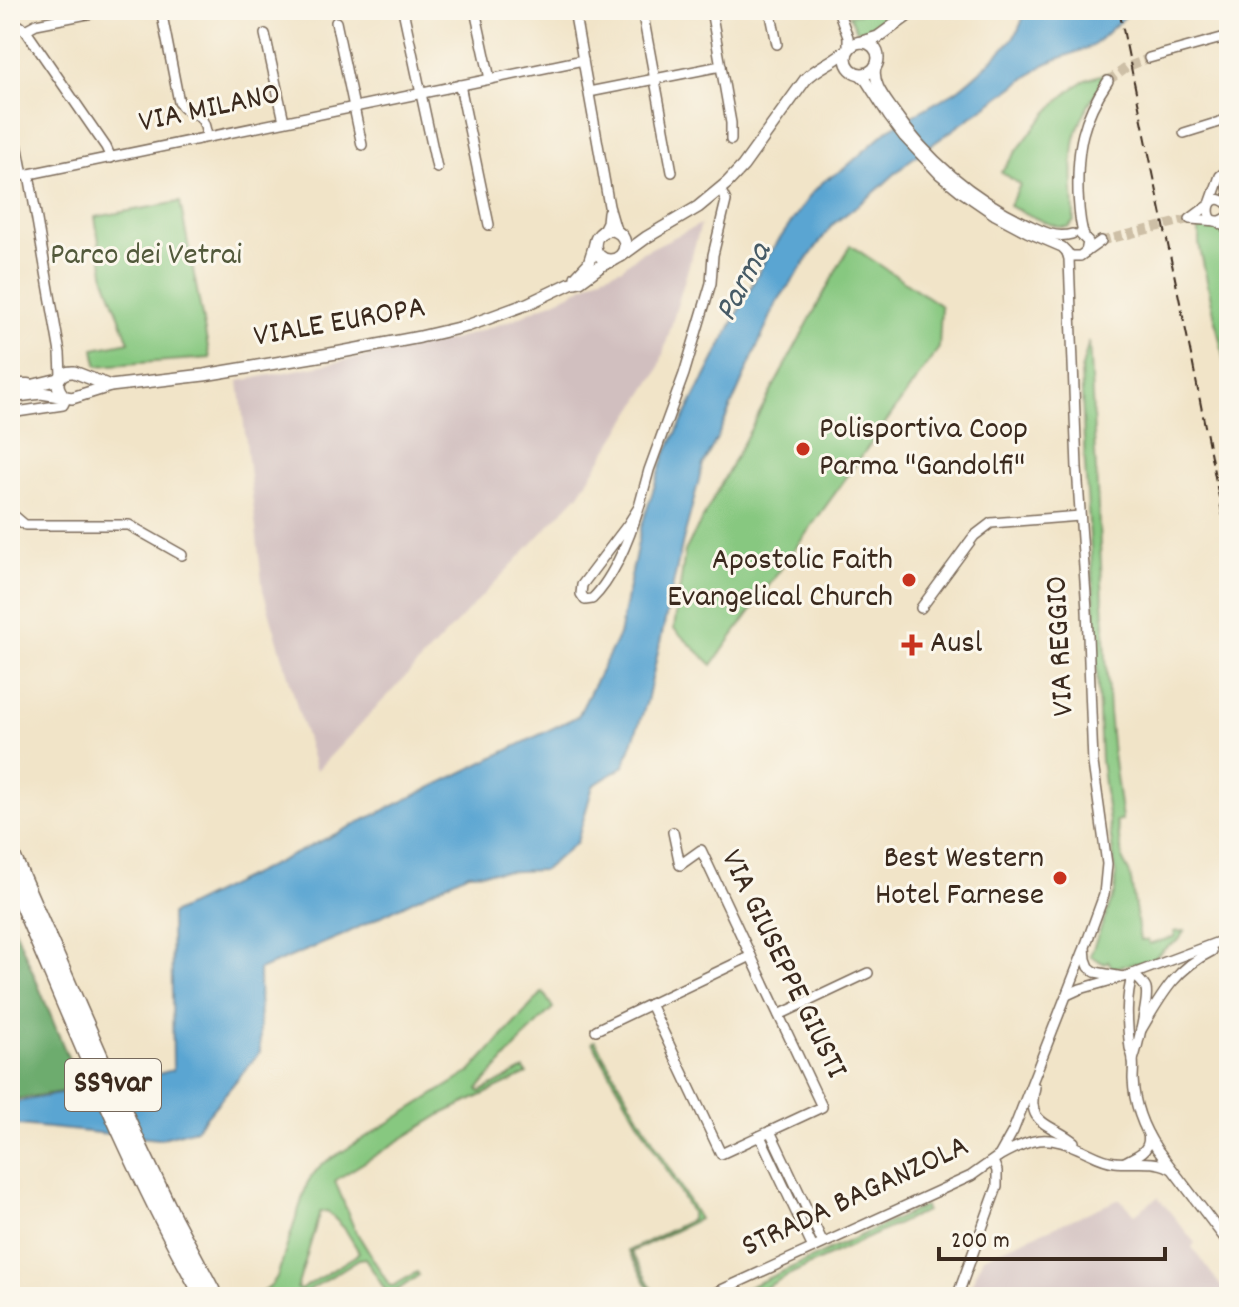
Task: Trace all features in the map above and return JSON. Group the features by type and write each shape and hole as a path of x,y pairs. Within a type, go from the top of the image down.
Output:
{"highway":[{"path":"10,388 29,386"},
{"path":"10,849 14,873"},
{"name":"SS9var","path":"14,873 131,1155 203,1297"},
{"name":"SS9var","path":"14,873 142,1151 216,1297"}],"main road":[{"path":"862,42 875,39 915,10"},
{"path":"868,72 892,28"},
{"path":"862,42 875,48 868,72"},
{"name":"VIALE EUROPA","path":"80,394 110,386 204,375 420,337 480,322 535,301 581,280 618,258 720,189 743,166 812,72 839,57 854,44 862,42"},
{"path":"848,49 846,60 868,72"},
{"name":"VIALE EUROPA","path":"797,91 827,69 840,66 868,72"},
{"path":"619,233 625,249 618,258 601,258 596,251 598,238 609,230 619,233 629,239 647,237"},
{"name":"VIALE EUROPA","path":"571,283 589,263 598,238"},
{"path":"29,386 65,373 77,373 110,386"},
{"path":"10,397 41,393 76,397 84,387 77,373"},
{"path":"60,377 58,387 65,396"}],"street":[{"path":"25,30 36,24 108,10"},
{"path":"161,10 179,102 182,107 202,117 207,137"},
{"path":"403,10 437,168"},
{"path":"475,10 490,79"},
{"path":"574,10 609,205 619,233"},
{"path":"642,10 672,172"},
{"path":"711,10 731,123 731,140"},
{"path":"770,10 777,44"},
{"path":"838,10 848,37 848,49"},
{"path":"336,22 362,145"},
{"path":"844,24 862,42"},
{"path":"10,27 20,26 25,30 111,158"},
{"path":"265,34 284,121"},
{"path":"1149,58 1229,36"},
{"name":"VIA MILANO","path":"10,178 583,60"},
{"path":"589,92 721,66"},
{"path":"868,72 921,145 980,202 1020,229 1060,246 1074,257 1101,241 1079,235 1048,234 980,202"},
{"name":"VIA REGGIO","path":"1085,947 1103,899 1108,870 1093,763 1070,281 1065,242 1079,235 1078,163 1082,135 1098,96 1108,81"},
{"path":"460,85 489,225"},
{"path":"10,107 60,353 60,377"},
{"path":"1184,133 1229,119"},
{"path":"1229,169 1229,193"},
{"path":"1229,169 1220,176 1208,208 1209,215 1229,230"},
{"path":"641,501 633,517 582,585 581,594 585,600 594,598 615,565 641,501 645,480 684,374 711,283 713,255 726,203 720,189"},
{"path":"1229,205 1221,199 1216,200 1190,219 1217,221 1229,216"},
{"path":"598,238 607,222 609,205"},
{"name":"VIA REGGIO","path":"1070,281 1085,253"},
{"path":"60,353 77,373"},
{"path":"10,413 63,405 65,396"},
{"path":"10,506 11,513 25,525 129,525 182,555"},
{"path":"921,608 974,536 991,523 1080,516"},
{"name":"VIA GIUSEPPE GIUSTI","path":"673,832 680,865 701,850 822,1107 765,1133"},
{"path":"1067,995 1229,941"},
{"path":"1141,1030 1176,976 1229,941"},
{"path":"1085,947 1086,961 1092,971 1101,975 1128,976 1143,983 1147,990 1133,1060 1133,1079 1135,1097 1149,1143 1144,1151 1121,1163"},
{"name":"STRADA BAGANZOLA","path":"706,1297 971,1176 996,1159 1015,1126 1085,947"},
{"path":"596,1030 751,956"},
{"path":"779,1015 868,973"},
{"path":"1128,976 1133,1060"},
{"path":"650,1004 721,1154 765,1133"},
{"path":"1038,1064 1032,1099 1035,1114 1084,1151"},
{"path":"765,1133 823,1243"},
{"path":"765,1133 813,1248"},
{"path":"1147,1133 1229,1244"},
{"path":"957,1297 997,1187 996,1159 1023,1143 1036,1139 1062,1141 1101,1159 1162,1164 1175,1173"}],"shaded area":[{"path":"701,224 658,371 579,494 316,771 263,590 239,381 456,339 512,320 622,268 639,254"},
{"path":"1158,1197 1195,1243 1192,1247 1229,1297 966,1297 983,1257 1120,1199 1135,1214"}],"green space":[{"path":"900,10 867,35 856,29 849,15"},
{"path":"1109,73 1077,130 1072,170 1074,221 1068,227 1059,227 1009,206 1020,185 1001,172 1060,100 1084,81"},
{"name":"Parco dei Vetrai","path":"180,202 210,358 97,366 94,349 129,342 105,278 95,217"},
{"path":"1199,224 1221,229 1225,238 1229,237 1229,383 1199,244"},
{"name":"Polisportiva Coop Parma \"Gandolfi\"","path":"850,245 941,306 939,348 712,665 674,629 685,551"},
{"path":"1089,341 1109,712 1122,820 1116,821 1123,861 1130,874 1140,940 1147,940 1149,944 1175,937 1174,932 1184,931 1179,940 1149,963 1113,968 1108,961 1105,964 1090,956 1115,892 1116,875 1101,761 1085,465 1081,371"},
{"path":"10,917 81,1089 10,1100"},
{"path":"543,992 553,1008 478,1089 480,1092 524,1069 527,1074 442,1114 335,1181 354,1228 389,1285 393,1286 417,1272 419,1275 389,1296 365,1258 298,1297 255,1297 277,1277 307,1184 321,1165 470,1072","holes":["327,1211 345,1229 359,1252 300,1290 297,1288 320,1212"]},
{"path":"595,1041 699,1219 631,1252 657,1297 654,1297 628,1251 691,1220 691,1212 592,1042"},
{"path":"925,1206 926,1211 788,1275 749,1297 727,1297"}],"water":[{"path":"1025,10 1132,10 1093,46 1047,63 909,161 832,225 777,302 703,464 647,701 624,766 593,786 577,842 544,870 468,873 341,936 259,970 260,1052 196,1129 159,1139 10,1124 10,1103 173,1070 171,914 578,716 619,635 641,528 664,457 765,260 812,193 824,181 845,168 889,129 956,91 1016,34"}],"tunnel":[{"path":"1108,81 1127,67 1149,58"},
{"path":"1101,241 1190,219"}],"railway":[{"path":"1119,10 1229,548"}],"place":[{"name":"Polisportiva Coop Parma \"Gandolfi\"","path":"803,449"},
{"name":"Apostolic Faith Evangelical Church","path":"909,580"},
{"name":"Ausl","path":"912,645"},
{"name":"Best Western Hotel Farnese","path":"1060,878"}],"water label":[{"name":"Parma","path":"745,283"}]}
